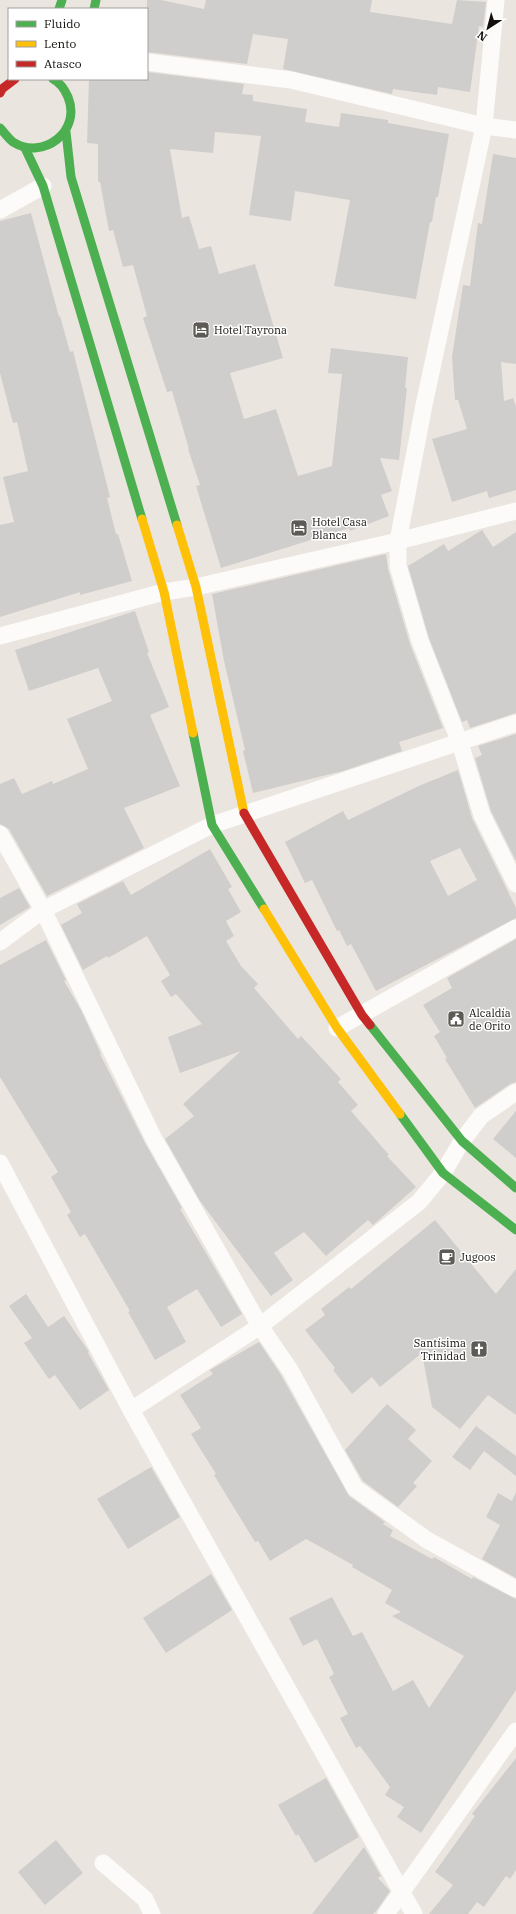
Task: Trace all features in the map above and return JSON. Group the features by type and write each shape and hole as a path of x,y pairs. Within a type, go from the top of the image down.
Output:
{"main road":[{"path":"55,80 59,82 70,98"},
{"path":"0,128 4,135 14,143 25,148 41,148 55,143 66,132 72,116 70,98 73,85"},
{"path":"66,132 71,177 196,587 244,815 362,1015 462,1141 516,1188"},
{"path":"25,148 43,186 164,592 212,825 337,1028 443,1173 516,1230"}],"street":[{"path":"496,0 484,126 426,397 398,540 398,566 420,641 460,743 482,815 516,884"},
{"path":"148,62 291,80 484,126 516,130"},
{"path":"0,210 43,186"},
{"path":"0,636 164,592 196,587 516,511"},
{"path":"0,942 43,910 212,825 516,723"},
{"path":"0,834 43,910 154,1139 260,1326 290,1370 355,1488 427,1540 516,1589"},
{"path":"337,1028 516,928"},
{"path":"131,1410 260,1326 419,1202 443,1173 462,1141 481,1116 516,1092"},
{"path":"0,1163 131,1410 401,1894 414,1914"},
{"path":"386,1914 516,1731"},
{"path":"103,1863 145,1899 152,1914"}],"building":[{"path":"147,0 161,0 204,9 206,0 372,0 370,12 452,24 457,0 486,2 483,27 479,26 470,92 438,87 437,95 393,89 392,94 283,69 288,39 253,34 247,64 148,52"},
{"path":"148,72 244,84 242,94 253,95 253,101 307,109 305,122 339,127 341,113 388,120 388,123 449,134 438,197 436,197 432,222 430,222 416,299 334,286 350,200 295,191 291,221 249,215 261,136 215,132 213,153 170,149 182,218 189,216 199,249 211,246 219,274 255,264 283,358 230,373 244,419 276,409 298,476 332,466 342,374 328,373 331,348 408,357 405,388 407,388 399,460 380,458 392,491 381,495 389,516 350,531 349,528 221,568 196,486 200,485 188,449 172,391 167,392 143,318 147,316 133,265 123,267 113,230 109,231 100,182 98,182 98,144 87,143 89,80 148,80"},
{"path":"493,154 516,158 516,364 501,362 504,401 513,398 516,407 516,490 489,498 487,491 452,502 432,439 467,429 458,400 455,400 452,357 463,285 470,286 478,223 482,224"},
{"path":"31,213 59,317 60,316 70,352 73,351 110,497 107,498 116,534 118,534 132,581 80,595 80,592 0,617 0,525 14,522 3,477 28,471 17,422 13,423 0,373 0,221"},
{"path":"482,530 493,547 516,532 516,713 470,728 467,720 462,722 429,638 408,566 444,544 448,551"},
{"path":"386,554 388,569 410,644 443,728 399,742 402,751 343,771 253,793 243,751 245,750 224,661 212,594"},
{"path":"135,611 149,652 147,653 169,707 150,715 180,786 124,808 144,848 47,896 9,829 0,824 0,784 14,778 22,794 52,781 53,784 88,769 67,719 112,701 98,668 29,691 15,650"},
{"path":"516,734 516,861 491,811 475,758 482,755 478,746"},
{"path":"458,770 472,818 516,908 516,918 376,991 351,944 347,946 339,930 337,931 312,880 305,883 285,842 343,811 348,820 421,785","holes":["460,848 477,880 448,896 430,861"]},
{"path":"210,849 232,887 228,889 241,912 226,921 234,936 226,941 241,966 258,984 254,988 298,1039 301,1036 341,1079 338,1082 358,1105 351,1111 389,1155 387,1156 416,1187 373,1225 368,1220 326,1256 304,1232 274,1253 293,1280 271,1296 200,1201 165,1139 194,1116 183,1104 241,1051 180,1073 168,1037 202,1024 176,994 171,997 161,981 170,975 147,936 83,970 61,925 82,913 77,904 123,881 131,895"},
{"path":"19,888 30,907 0,925 0,898"},
{"path":"516,939 516,1082 510,1084 475,1108 445,1059 447,1058 434,1036 440,1032 423,1005 452,988 447,978"},
{"path":"46,940 66,980 64,981 81,1010 100,1054 145,1143 182,1208 180,1209 242,1314 221,1327 197,1289 167,1307 186,1342 155,1360 128,1312 130,1311 85,1234 80,1237 67,1215 71,1212 51,1177 58,1172 0,1077 0,965"},
{"path":"516,1111 516,1158 493,1139"},
{"path":"435,1220 496,1294 516,1269 516,1415 488,1395 460,1429 432,1407 422,1353 380,1387 372,1377 352,1394 333,1370 335,1368 305,1330 325,1315 321,1309 349,1287 351,1289"},
{"path":"26,1294 48,1327 64,1316 89,1352 88,1353 109,1390 80,1410 55,1375 49,1379 24,1343 32,1338 9,1306"},
{"path":"259,1342 281,1375 349,1496 385,1522 383,1524 393,1530 390,1536 432,1559 434,1557 472,1579 473,1577 516,1599 516,1690 421,1833 397,1817 404,1807 385,1795 390,1787 360,1746 356,1748 340,1718 348,1714 329,1677 334,1674 317,1639 303,1646 289,1618 332,1597 353,1636 362,1632 393,1691 413,1680 429,1708 464,1656 392,1616 401,1612 385,1603 392,1590 352,1567 353,1565 306,1539 270,1561 258,1541 255,1542 191,1434 201,1428 180,1395 213,1374 210,1370"},
{"path":"387,1404 416,1430 408,1439 432,1461 413,1483 417,1486 398,1507 363,1481 345,1450"},
{"path":"476,1426 516,1456 516,1476 484,1451 470,1470 452,1457"},
{"path":"151,1467 180,1517 128,1549 97,1499"},
{"path":"516,1492 516,1578 482,1559 500,1525 486,1517 498,1493 512,1501"},
{"path":"211,1574 232,1610 166,1653 143,1618"},
{"path":"516,1758 516,1870 510,1879 506,1876 484,1907 477,1902 468,1914 429,1914 453,1885 435,1872 475,1816 472,1814"},
{"path":"326,1778 359,1837 315,1863 298,1834 296,1836 278,1805"},
{"path":"56,1840 83,1873 45,1905 18,1872"},
{"path":"364,1847 381,1876 378,1878 390,1891 377,1910 373,1914 312,1914"}],"traffic: fast":[{"path":"59,8 62,0"},
{"path":"94,8 96,0"},
{"path":"0,128 9,139 25,147 36,148 47,145 57,139 65,131 70,121 71,109 64,89 54,80"},
{"path":"66,132 71,177 177,525"},
{"path":"25,148 43,186 142,519"},
{"path":"193,733 212,825 264,909"},
{"path":"370,1025 462,1141 516,1188"},
{"path":"400,1114 443,1173 516,1230"}],"traffic: slow":[{"path":"142,519 164,592 193,733"},
{"path":"177,525 196,587 244,813"},
{"path":"264,909 337,1028 400,1114"}],"traffic: jam":[{"path":"0,93 2,89 14,80"},
{"path":"244,813 362,1015 370,1025"}],"place":[{"name":"Hotel Tayrona","path":"201,330"},
{"name":"Hotel Casa Blanca","path":"299,528"},
{"name":"Alcaldía de Orito","path":"456,1019"},
{"name":"Jugoos","path":"447,1257"},
{"name":"Santísima Trinidad","path":"479,1349"}]}
